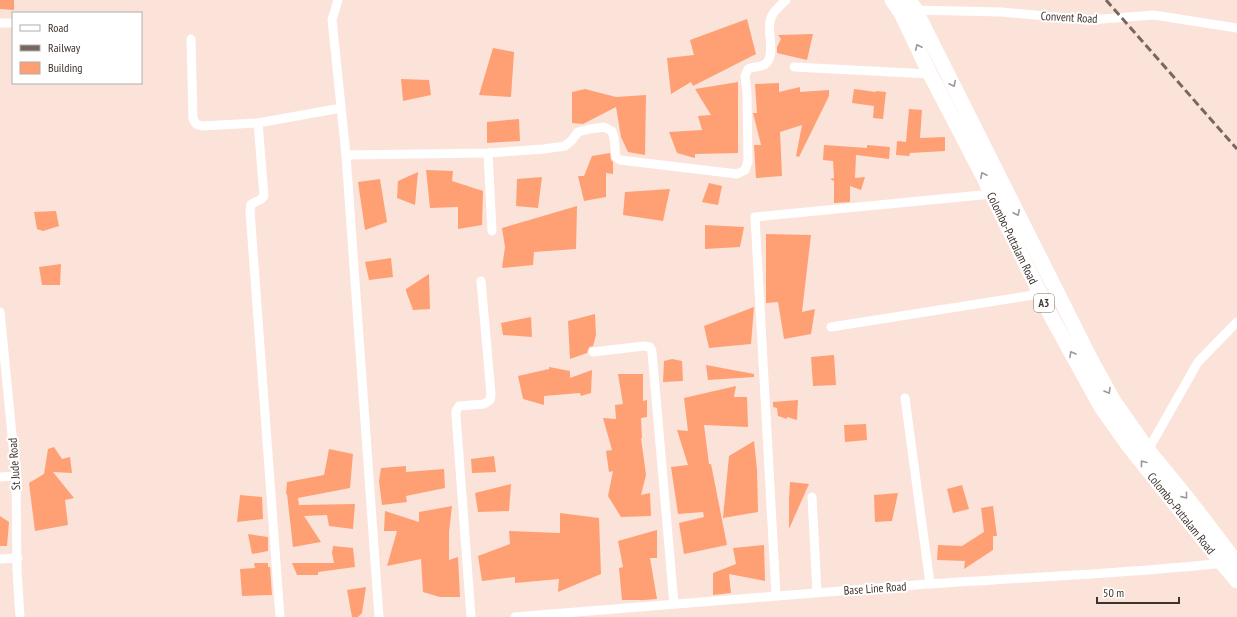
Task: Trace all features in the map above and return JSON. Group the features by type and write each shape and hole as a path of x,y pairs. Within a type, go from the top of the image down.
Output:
{"highway":[{"name":"Colombo-Puttalam Road","path":"892,0 908,7 1113,400 1148,450 1188,499 1231,563 1237,581"},
{"name":"Colombo-Puttalam Road","path":"908,7 930,74 992,194 1040,294 1102,407 1128,445 1231,563"}],"street":[{"path":"338,0 332,20 346,155 379,617"},
{"path":"346,155 488,153 565,146 578,132 604,127 612,131 615,154 620,160 738,174 745,170 748,161 747,93 745,76 748,69 761,66 768,62 771,40 769,25 772,15 786,0"},
{"name":"Convent Road","path":"908,7 1002,12 1089,20 1154,15 1237,28"},
{"path":"0,23 12,23"},
{"path":"191,39 193,119 196,124 202,126 258,123 341,108"},
{"path":"794,67 930,74"},
{"path":"258,123 264,196 260,200 251,204 250,211 280,617"},
{"path":"488,153 492,231"},
{"path":"776,596 755,217 992,194"},
{"path":"471,617 456,410 459,406 484,404 490,400 491,394 481,281"},
{"path":"831,327 1040,294"},
{"name":"St Jude Road","path":"0,312 4,388 16,476 20,617"},
{"path":"1148,450 1198,362 1237,322"},
{"path":"593,352 644,346 650,347 652,352 674,604"},
{"path":"905,398 930,584"},
{"path":"0,477 16,476"},
{"path":"812,497 817,592"},
{"path":"0,559 18,558"},
{"name":"Base Line Road","path":"516,617 817,592 1077,576 1231,563"}],"building":[{"path":"0,0 14,0 14,10 0,9"},
{"path":"747,19 756,54 693,86 691,82 671,94 667,58 694,55 690,40"},
{"path":"813,34 807,60 777,53 777,47 781,39 778,35"},
{"path":"493,48 514,52 511,97 479,95"},
{"path":"401,79 429,80 431,95 403,101"},
{"path":"738,82 738,153 695,154 695,158 677,153 669,132 702,130 698,116 711,115 695,89"},
{"path":"779,83 779,92 800,87 800,92 829,90 829,96 799,157 796,156 802,125 780,132 782,176 756,178 754,145 761,145 753,113 757,113 755,84"},
{"path":"585,89 616,97 646,95 645,155 628,152 621,137 616,107 583,124 572,123 572,92"},
{"path":"854,89 886,92 883,119 873,118 874,106 852,103"},
{"path":"909,109 922,110 920,138 945,137 945,151 910,153 909,156 896,155 897,141 906,142"},
{"path":"519,119 520,141 487,143 487,122"},
{"path":"824,145 867,148 867,145 890,147 889,159 856,155 855,178 865,177 861,190 850,186 850,202 834,203 834,181 830,179 834,178 833,161 823,160"},
{"path":"610,153 611,160 613,162 613,174 606,173 606,197 584,201 578,176 584,176 592,156"},
{"path":"426,170 453,171 452,181 483,191 482,225 458,229 458,207 430,208"},
{"path":"418,172 415,205 397,198 398,181"},
{"path":"542,177 538,208 516,206 517,179"},
{"path":"380,179 387,222 365,230 358,182"},
{"path":"709,183 722,186 718,205 702,202"},
{"path":"670,189 663,221 623,215 625,192"},
{"path":"577,206 576,249 534,252 533,265 502,268 505,247 502,228"},
{"path":"56,211 59,226 43,231 37,229 34,212"},
{"path":"705,225 744,227 740,247 705,249"},
{"path":"766,234 811,235 802,312 815,309 811,334 784,339 778,302 766,303"},
{"path":"391,258 393,277 369,280 365,262"},
{"path":"61,264 60,285 42,285 39,267"},
{"path":"429,274 430,309 413,310 406,289"},
{"path":"754,307 751,344 709,348 704,326"},
{"path":"595,314 596,335 593,346 589,347 587,353 570,359 568,321"},
{"path":"531,317 532,337 503,335 501,323"},
{"path":"834,355 836,385 813,386 811,357"},
{"path":"672,359 682,361 683,381 663,382 664,361"},
{"path":"706,365 754,374 754,377 708,380"},
{"path":"549,367 570,371 570,378 592,370 591,393 581,396 580,393 544,396 544,405 523,399 518,376 549,369"},
{"path":"618,374 643,374 643,401 647,400 647,417 641,418 641,438 646,475 641,495 650,493 651,516 621,517 608,496 613,471 609,472 606,451 612,450 603,418 616,419 615,405 623,404"},
{"path":"736,386 734,397 747,397 748,427 704,425 709,464 711,464 727,545 684,554 679,523 704,517 703,512 678,514 671,467 688,465 677,430 688,431 684,398"},
{"path":"798,400 797,420 778,416 777,408 773,407 773,402"},
{"path":"866,424 867,440 845,442 844,425"},
{"path":"754,441 757,470 758,512 723,518 729,456"},
{"path":"54,447 62,459 70,457 72,473 53,472 74,498 65,500 68,525 35,531 29,483 44,474 48,449"},
{"path":"329,449 353,454 350,488 298,498 299,505 355,504 353,529 329,526 327,515 304,516 321,542 293,547 286,494 287,482 324,475"},
{"path":"494,456 496,472 472,473 471,459"},
{"path":"406,466 406,472 444,469 445,488 406,496 407,502 382,505 379,481 381,468"},
{"path":"790,482 809,484 789,529 789,499"},
{"path":"511,484 509,511 478,512 475,493"},
{"path":"962,485 969,509 953,513 947,489"},
{"path":"898,493 892,521 875,522 874,495"},
{"path":"240,495 262,497 263,519 237,522"},
{"path":"452,506 449,532 449,560 458,557 460,597 440,597 423,592 421,559 387,566 397,531 384,531 385,511 419,522 419,512"},
{"path":"993,506 997,536 993,536 993,550 964,569 965,561 937,560 938,545 962,546 984,532 981,508"},
{"path":"560,513 599,518 601,574 558,592 559,579 515,583 515,577 482,581 478,556 510,544 509,531 560,533"},
{"path":"0,516 9,522 7,546 0,546"},
{"path":"657,530 657,558 650,558 657,599 622,600 619,568 623,567 618,541"},
{"path":"248,534 268,537 268,551 252,554"},
{"path":"764,545 765,581 729,574 731,593 713,595 713,573 736,564 733,548"},
{"path":"333,546 353,548 355,567 318,572 318,575 297,575 292,563 334,563 332,553"},
{"path":"254,563 268,563 268,567 270,567 272,595 242,596 240,569 255,568"},
{"path":"366,587 362,613 358,617 352,617 347,590"}],"railway":[{"path":"1106,0 1237,149"}]}
